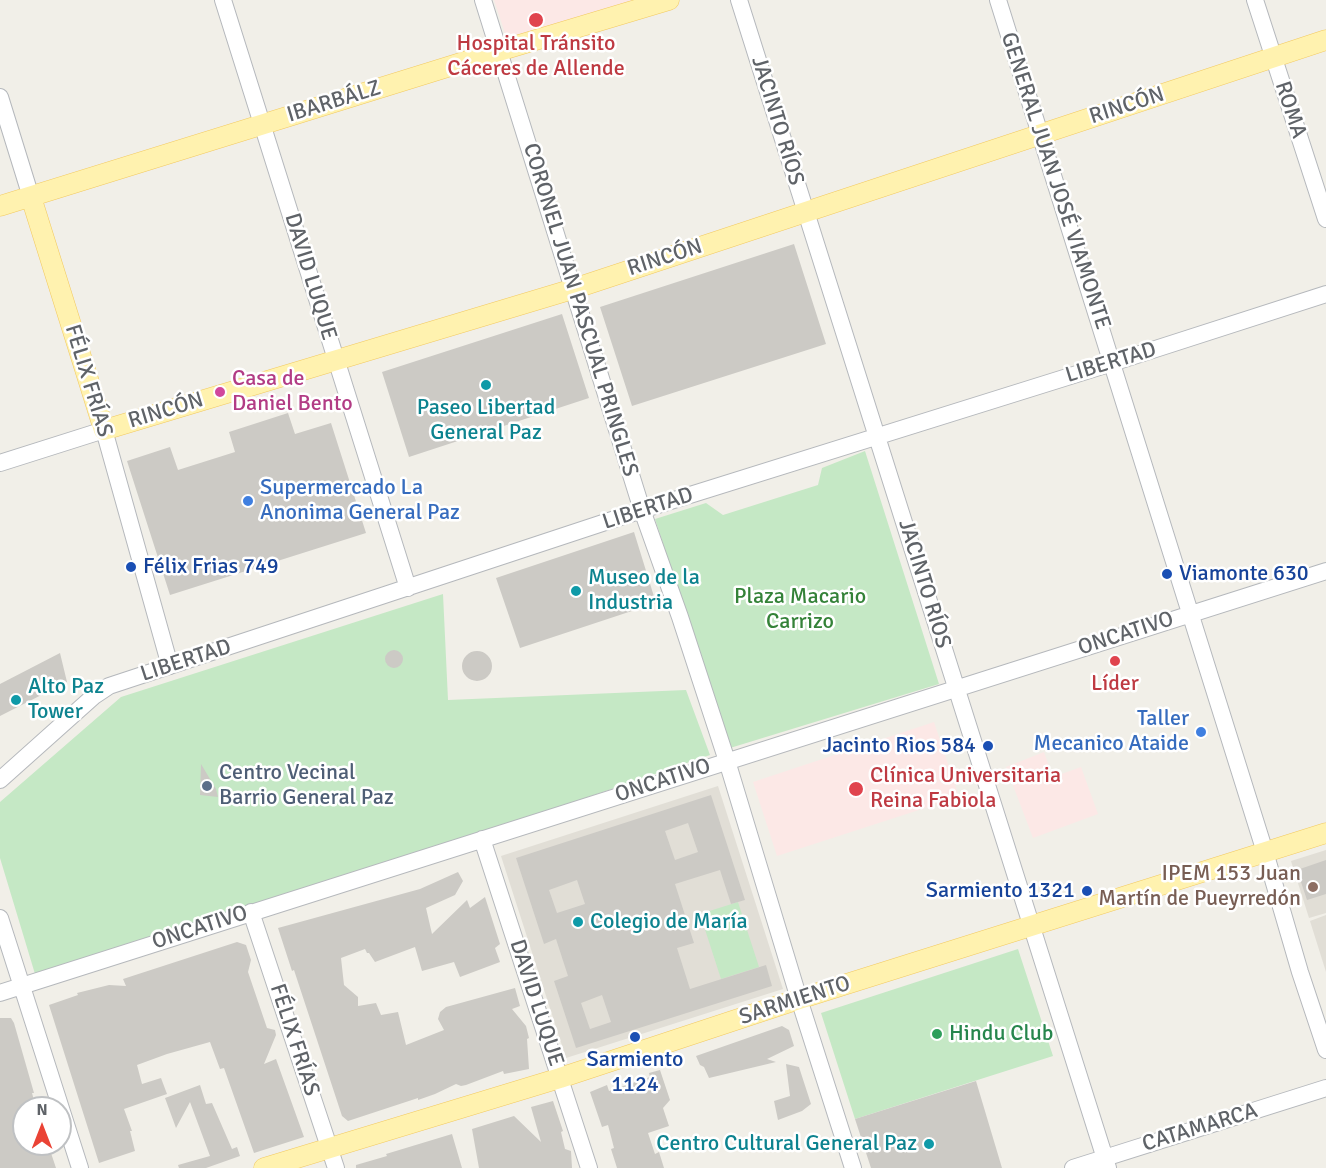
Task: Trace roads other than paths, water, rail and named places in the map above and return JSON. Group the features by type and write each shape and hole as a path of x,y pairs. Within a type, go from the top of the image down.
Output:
{"main road":[{"name":"IBARBÁLZ","path":"0,206 669,0"},
{"name":"RINCÓN","path":"104,430 573,289 1326,40"},
{"name":"FÉLIX FRÍAS","path":"31,197 104,430"},
{"name":"SARMIENTO","path":"264,1168 561,1078 799,999 1326,833"}],"street":[{"name":"DAVID LUQUE","path":"223,0 408,588"},
{"name":"CORONEL JUAN PASCUAL PRINGLES","path":"483,0 642,510 727,761 853,1168"},
{"name":"JACINTO RÍOS","path":"739,0 1106,1163"},
{"name":"GENERAL JUAN JOSÉ VIAMONTE","path":"998,0 1326,1050"},
{"name":"ROMA","path":"1255,0 1326,219"},
{"name":"FÉLIX FRÍAS","path":"0,97 31,197"},
{"name":"LIBERTAD","path":"0,780 94,696 109,686 642,510 1326,294"},
{"name":"FÉLIX FRÍAS","path":"104,430 170,666"},
{"name":"RINCÓN","path":"0,463 104,430"},
{"name":"ONCATIVO","path":"0,993 1326,571"},
{"name":"DAVID LUQUE","path":"482,839 589,1168"},
{"name":"FÉLIX FRÍAS","path":"251,912 336,1168"},
{"path":"0,918 80,1168"},
{"name":"CATAMARCA","path":"1073,1168 1106,1163 1326,1088"}],"place":[{"name":"Hospital Tránsito Cáceres de Allende","path":"536,20"},
{"name":"Paseo Libertad General Paz","path":"486,385"},
{"name":"Casa de Daniel Bento","path":"220,392"},
{"name":"Supermercado La Anonima General Paz","path":"248,501"},
{"name":"Félix Frias 749","path":"131,567"},
{"name":"Viamonte 630","path":"1167,574"},
{"name":"Museo de la Industria","path":"576,591"},
{"name":"Líder","path":"1115,661"},
{"name":"Alto Paz Tower","path":"16,700"},
{"name":"Taller Mecanico Ataide","path":"1201,732"},
{"name":"Jacinto Rios 584","path":"988,746"},
{"name":"Centro Vecinal Barrio General Paz","path":"207,786"},
{"name":"Clínica Universitaria Reina Fabiola","path":"856,789"},
{"name":"IPEM 153 Juan Martín de Pueyrredón","path":"1313,887"},
{"name":"Sarmiento 1321","path":"1087,891"},
{"name":"Colegio de María","path":"578,922"},
{"name":"Hindu Club","path":"937,1034"},
{"name":"Sarmiento 1124","path":"635,1037"},
{"name":"Centro Cultural General Paz","path":"929,1144"}],"park label":[{"name":"Plaza Macario Carrizo","path":"800,610"}]}
